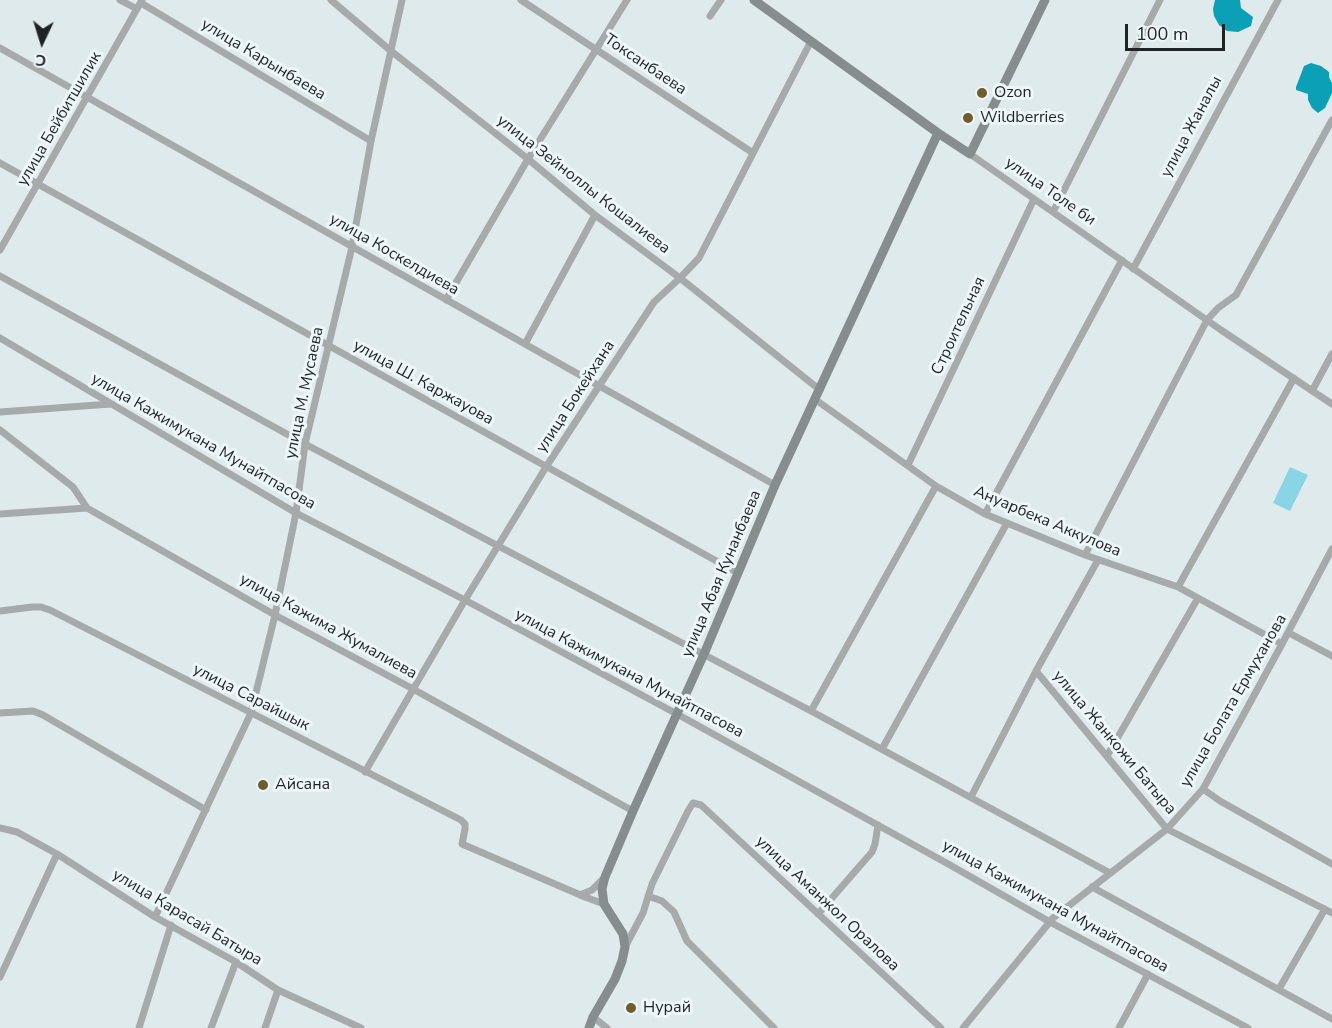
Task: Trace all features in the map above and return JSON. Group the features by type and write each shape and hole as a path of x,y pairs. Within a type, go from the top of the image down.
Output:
{"street":[{"name":"улица Карынбаева","path":"120,0 140,4 371,141"},
{"name":"улица Зейноллы Кошалиева","path":"331,0 595,215 680,278 820,390"},
{"name":"улица М. Мусаева","path":"155,917 251,713 275,615 296,513 305,444 352,247 371,141 402,0"},
{"name":"Токсанбаева","path":"521,0 753,153"},
{"path":"446,300 528,159 627,0"},
{"path":"710,16 721,0"},
{"name":"улица Толе би","path":"754,0 938,133 1332,404"},
{"path":"970,154 1045,0"},
{"path":"1053,212 1160,0"},
{"name":"улица Жаналы","path":"1133,269 1278,0"},
{"name":"улица Бейбитшилик","path":"0,250 140,4"},
{"name":"улица Бокейхана","path":"364,772 546,467 654,302 699,258 811,41"},
{"name":"улица Коскелдиева","path":"0,48 776,485"},
{"path":"1085,555 1207,320 1218,308 1236,295 1332,120"},
{"name":"улица Абая Кунанбаева","path":"604,904 602,889 604,877 704,654 776,485 938,133"},
{"name":"улица Ш. Каржауова","path":"0,163 738,573"},
{"name":"Строительная","path":"908,465 1034,199"},
{"path":"525,344 595,215"},
{"path":"986,514 1122,260"},
{"path":"0,276 305,444 811,711 1110,873"},
{"name":"улица Кажимукана Мунайтпасова","path":"0,338 296,513 465,600 677,714 1236,1025 1248,1028"},
{"path":"1312,391 1332,354"},
{"path":"1178,587 1294,378"},
{"name":"Ануарбека Аккулова","path":"816,400 936,486 986,514 1098,560 1178,587 1282,644"},
{"path":"0,412 111,404"},
{"path":"0,430 73,487 87,508 0,514"},
{"path":"811,711 936,486"},
{"name":"улица Кажима Жумалиева","path":"87,508 275,615 633,812"},
{"path":"882,749 1007,523"},
{"name":"улица Болата Ермуханова","path":"963,1028 1050,922 1167,829 1203,789 1289,633 1332,549"},
{"path":"971,797 1036,671 1098,560"},
{"path":"1107,756 1198,598"},
{"name":"улица Сарайшык","path":"0,611 32,607 50,610 461,820 465,824 462,844 580,895"},
{"path":"1289,633 1332,656"},
{"name":"улица Жанкожи Батыра","path":"1036,671 1167,829 1328,911"},
{"path":"0,713 33,711 43,715 206,810"},
{"path":"1203,789 1220,801 1332,864"},
{"name":"улица Аманжол Оралова","path":"648,896 651,884 693,803 701,805 941,1028"},
{"path":"819,914 872,852 878,825"},
{"name":"улица Карасай Батыра","path":"0,828 17,832 57,854 155,917 236,962 278,990 349,1025 361,1028"},
{"path":"0,977 57,854"},
{"path":"580,895 592,890 604,877"},
{"path":"1092,887 1332,1019"},
{"path":"580,895 604,904 623,934 625,947"},
{"path":"588,1028 615,979 625,947 643,913 648,896 662,902 674,912 687,941 774,1028"},
{"path":"1279,989 1328,911"},
{"path":"139,1028 171,925"},
{"path":"211,1028 236,962"},
{"path":"1119,1028 1148,974"},
{"path":"265,1028 278,990"},
{"path":"593,1017 607,1028"}],"shaded area":[{"path":"1215,0 1240,0 1241,8 1253,17 1251,26 1238,32 1227,31 1219,25 1214,16"},
{"path":"1311,63 1329,72 1332,83 1332,93 1325,108 1318,113 1312,108 1308,94 1296,90 1304,66"},
{"path":"1290,467 1308,475 1290,511 1273,503"}],"place":[{"name":"Ozon","path":"982,93"},
{"name":"Wildberries","path":"968,118"},
{"name":"Айсана","path":"263,785"},
{"name":"Нурай","path":"631,1008"}]}
